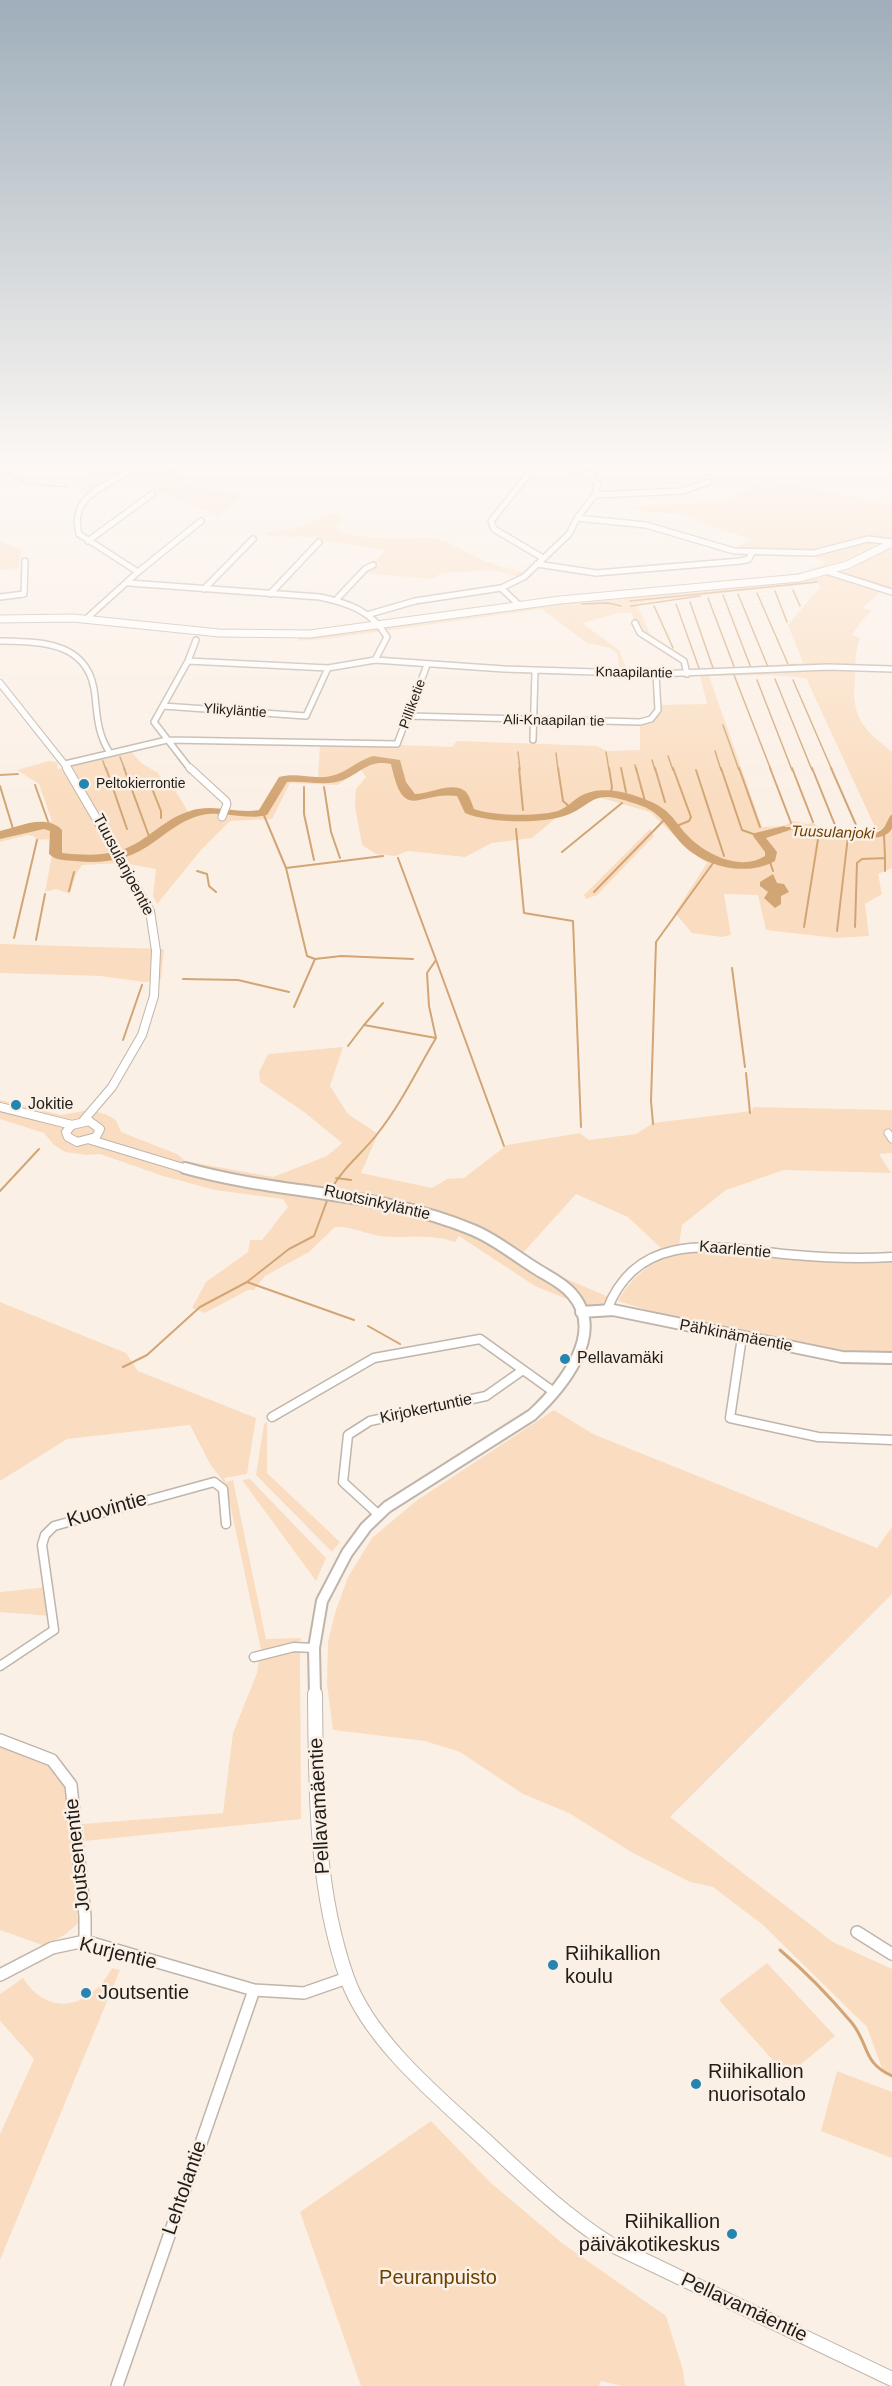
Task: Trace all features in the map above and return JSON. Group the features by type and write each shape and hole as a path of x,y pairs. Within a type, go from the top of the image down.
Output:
{"main road":[{"path":"0,619 86,619 262,635 310,634 519,605 804,576"}],"street":[{"path":"0,597 24,594 25,576"},
{"path":"86,619 134,576"},
{"path":"204,589 216,576"},
{"path":"270,594 287,576"},
{"path":"336,600 357,576"},
{"path":"370,614 415,601 501,588 525,576"},
{"path":"843,576 892,592"},
{"path":"129,583 336,600 370,614 382,625 387,637 375,660"},
{"path":"501,588 519,605"},
{"path":"635,623 640,633 684,661 687,674"},
{"path":"196,640 188,661 154,722 206,785 226,800 226,809 222,817"},
{"path":"0,641 26,642 57,648 86,663 92,676 98,733 110,753"},
{"name":"Knaapilantie","path":"188,661 328,668 375,660 535,671 656,674 828,667 892,669"},
{"name":"Pilliketie","path":"167,740 397,744 427,665"},
{"name":"Ylikyläntie","path":"163,706 306,716 328,668"},
{"path":"533,740 535,671"},
{"name":"Ali-Knaapilan tie","path":"409,716 640,722 651,719 658,710 656,674"},
{"name":"Tuusulanjoentie","path":"0,683 65,764 150,911 154,924 152,999 142,1034 102,1101 83,1121"},
{"path":"65,764 167,740"},
{"name":"Tuusulanjoentie","path":"98,1129 102,1101"},
{"path":"0,1107 69,1129 83,1121"},
{"name":"Ruotsinkyläntie","path":"83,1121 146,1154"},
{"name":"Ruotsinkyläntie","path":"69,1129 68,1137 78,1142 91,1140 146,1154 202,1173 359,1197 423,1212 475,1231 569,1291 581,1312"},
{"path":"91,1140 98,1129"},
{"name":"Kaarlentie","path":"607,1310 613,1292 624,1277 679,1248 723,1247 829,1258 892,1257"},
{"name":"Pähkinämäentie","path":"581,1312 607,1310 842,1357 892,1358"},
{"name":"Pellavamäentie","path":"581,1312 584,1340 554,1392 532,1415 413,1489 379,1515 346,1553 322,1601 314,1648 320,1852 327,1899 347,1978 363,2011 414,2075 570,2218 600,2238 651,2264 892,2379"},
{"path":"742,1337 730,1418 818,1437 892,1440"},
{"path":"272,1417 374,1358 480,1340 554,1392"},
{"name":"Kirjokertuntie","path":"379,1515 343,1482 348,1435 370,1421 486,1396 523,1370"},
{"name":"Kuovintie","path":"0,1666 54,1630 42,1545 43,1536 52,1528 214,1482 223,1489 226,1524"},
{"path":"254,1657 294,1647 314,1648"},
{"name":"Joutsenentie","path":"0,1740 52,1760 71,1785 85,1916 85,1941"},
{"path":"857,1932 892,1954"},
{"name":"Kurjentie","path":"0,1975 22,1961 73,1941 85,1941 254,1990 304,1992 347,1978"},
{"name":"Lehtolantie","path":"117,2386 254,1990"}],"green space":[{"path":"401,576 436,576 431,579"},
{"path":"782,576 892,576 892,593 881,592 862,608 872,611 852,635 860,638 856,654 854,692 857,713 866,729 892,752 892,812 887,824 879,831 856,834 829,830 873,831 874,825 806,678 771,675 709,676 762,827 783,826 794,821 808,824 812,822 821,829 803,827 782,831 801,829 810,833 842,838 877,836 892,828 892,868 878,874 882,894 865,904 869,936 836,938 766,930 758,895 724,894 731,935 722,937 692,933 675,913 707,863 691,852 650,812 598,797 569,814 557,817 532,838 492,843 465,857 408,851 395,856 376,854 362,845 355,806 356,789 366,777 361,770 337,785 290,783 272,819 230,821 201,850 157,904 153,896 156,869 123,863 82,865 76,874 70,894 56,889 45,892 52,855 52,839 36,840 34,836 27,835 0,842 0,832 52,821 39,784 17,770 49,761 57,762 58,769 132,752 141,763 158,773 163,781 173,787 189,813 238,814 261,811 270,801 282,779 292,776 318,779 320,742 452,747 457,741 597,746 607,751 640,750 640,722 651,719 658,705 707,704 700,676 694,674 693,670 803,663 788,625 821,586 817,583 649,601 637,605 651,636 640,631 631,613 619,613 582,623 619,650 628,672 620,671 617,653 610,648 587,643 542,609 325,639 298,641 296,632 591,593"},
{"path":"650,829 654,836 597,895 586,899 584,895"},
{"path":"0,944 164,949 161,979 145,982 100,976 0,973"},
{"path":"343,1047 330,1086 348,1114 378,1134 361,1173 432,1188 447,1179 464,1178 507,1145 580,1133 589,1140 636,1134 653,1123 752,1111 753,1107 892,1110 892,1153 879,1154 891,1173 784,1170 726,1190 682,1225 679,1245 664,1251 628,1217 576,1194 522,1254 562,1277 618,1301 601,1306 596,1311 535,1286 459,1236 455,1242 427,1237 381,1236 335,1227 309,1252 265,1276 254,1290 248,1290 205,1313 192,1308 206,1282 248,1252 250,1240 262,1240 288,1207 283,1199 215,1190 163,1176 100,1154 65,1152 54,1145 44,1133 0,1119 0,1100 61,1115 89,1110 105,1114 116,1120 121,1132 177,1154 185,1161 273,1177 327,1156 342,1143 304,1112 260,1082 259,1072 268,1054"},
{"path":"709,1249 892,1259 892,1354 836,1352 683,1321 618,1301 626,1288 645,1269 680,1253"},
{"path":"0,1302 126,1353 138,1371 256,1418 247,1474 224,1478 226,1482 233,1480 266,1639 301,1638 301,1641 261,1650 226,1485 210,1464 190,1425 67,1439 0,1481"},
{"path":"554,1410 593,1434 877,1548 892,1527 892,1594 670,1817 833,1942 892,1969 892,2075 883,2071 867,2027 763,1925 713,1887 690,1882 633,1853 569,1813 523,1794 460,1752 425,1741 333,1730 327,1684 328,1642 335,1613 348,1577 372,1538 416,1501"},
{"path":"267,1422 267,1473 340,1542 332,1552 256,1475 264,1424"},
{"path":"250,1479 326,1558 316,1581 242,1480"},
{"path":"48,1587 52,1616 0,1612 0,1592"},
{"path":"300,1652 301,1819 85,1841 83,1824 223,1813 233,1733 257,1673 259,1659"},
{"path":"0,1742 49,1762 67,1787 78,1923 66,1934 45,1946 0,1930"},
{"path":"767,1963 835,2036 787,2076 719,2000"},
{"path":"112,1968 120,1970 0,2260 0,2134 34,2059 0,2021 0,1994 23,1978 45,2000 70,2003 82,1999 93,1991 104,1981"},
{"path":"837,2071 892,2092 892,2158 821,2131"},
{"name":"Peuranpuisto","path":"431,2121 491,2183 562,2243 666,2316 683,2370 685,2386 622,2386 601,2381 599,2386 361,2386 300,2212"}],"water":[{"path":"892,814 892,828 886,834 877,837 850,838 797,829 761,833 776,828 792,827 866,835 881,830"},
{"path":"773,874 777,883 784,884 789,892 781,896 781,904 775,908 764,898 768,892 760,886 760,882"}],"waterway":[{"path":"630,601 817,582"},
{"path":"793,590 800,606"},
{"path":"775,591 787,622"},
{"path":"757,593 788,664"},
{"path":"738,594 768,667"},
{"path":"723,595 751,668"},
{"path":"631,606 700,596"},
{"path":"708,598 735,669"},
{"path":"690,602 713,668"},
{"path":"582,604 608,603 621,606"},
{"path":"676,604 699,668"},
{"path":"654,606 673,648"},
{"path":"774,667 795,665"},
{"path":"734,675 771,770"},
{"path":"775,679 812,770"},
{"path":"757,680 792,770"},
{"path":"793,680 832,770"},
{"path":"723,725 739,770"},
{"path":"715,751 721,770"},
{"path":"518,752 520,770"},
{"path":"606,752 609,770"},
{"path":"556,753 558,770"},
{"path":"668,756 673,770"},
{"path":"120,757 125,770"},
{"name":"Tuusulanjoki","path":"0,835 44,825 56,830 55,854 59,856 98,859 118,856 136,849 185,816 211,810 246,814 263,813 283,779 330,780 339,778 365,761 373,759 396,762 401,782 406,793 412,798 449,791 461,793 469,811 475,814 513,817 552,815 560,814 593,795 608,794 627,797 660,811 683,838 699,852 715,860 735,865 755,865 771,858 771,852 759,836 784,830"},
{"path":"652,760 655,770"},
{"path":"103,761 106,770"},
{"path":"635,765 636,770"},
{"path":"106,768 127,829"},
{"path":"124,768 150,839"},
{"path":"519,768 523,810"},
{"path":"558,768 563,801 571,808"},
{"path":"609,768 612,787 610,795"},
{"path":"621,768 626,792"},
{"path":"636,768 646,805"},
{"path":"655,768 665,802"},
{"path":"673,768 691,817 689,821 674,827"},
{"path":"721,768 742,830 759,836"},
{"path":"739,768 760,827"},
{"path":"770,768 793,828"},
{"path":"792,768 813,822"},
{"path":"812,768 839,835"},
{"path":"831,768 860,834"},
{"path":"696,770 724,856"},
{"path":"0,775 18,774"},
{"path":"149,781 161,811 161,818"},
{"path":"35,785 50,827"},
{"path":"0,786 14,832"},
{"path":"304,787 304,814 314,860"},
{"path":"324,787 331,832 340,858"},
{"path":"562,852 622,803"},
{"path":"263,813 286,868"},
{"path":"594,892 666,818"},
{"path":"516,829 524,913 573,921 581,1127"},
{"path":"804,927 819,833"},
{"path":"855,927 857,863 862,859 885,858 884,835"},
{"path":"837,931 848,836"},
{"path":"14,938 37,840"},
{"path":"286,868 383,856"},
{"path":"398,858 436,960"},
{"path":"653,1124 651,1101 656,942 716,859"},
{"path":"769,859 773,871"},
{"path":"885,859 885,871"},
{"path":"286,868 307,956 315,959"},
{"path":"197,871 207,874 209,886 216,892"},
{"path":"69,891 74,872"},
{"path":"36,940 45,894"},
{"path":"315,959 341,956 413,959"},
{"path":"294,1007 315,959"},
{"path":"436,960 504,1146"},
{"path":"436,960 427,973 429,1006 436,1038"},
{"path":"732,968 745,1067"},
{"path":"183,979 238,980 289,992"},
{"path":"123,1040 142,985"},
{"path":"364,1025 383,1003"},
{"path":"348,1046 364,1025"},
{"path":"364,1025 436,1038"},
{"path":"339,1178 386,1122 436,1038"},
{"path":"746,1073 750,1113"},
{"path":"0,1191 39,1149"},
{"path":"331,1190 339,1178"},
{"path":"339,1178 351,1180"},
{"path":"247,1282 289,1249 314,1236 328,1198"},
{"path":"123,1367 147,1355 200,1307 247,1282"},
{"path":"247,1282 354,1320"},
{"path":"368,1326 400,1344"},
{"path":"780,1950 844,2013 858,2031 871,2059 882,2071 892,2076"}],"place":[{"name":"Peltokierrontie","path":"84,784"},
{"name":"Jokitie","path":"16,1105"},
{"name":"Pellavamäki","path":"565,1359"},
{"name":"Riihikallion koulu","path":"553,1965"},
{"name":"Joutsentie","path":"86,1993"},
{"name":"Riihikallion nuorisotalo","path":"696,2084"},
{"name":"Riihikallion päiväkotikeskus","path":"732,2234"}]}
